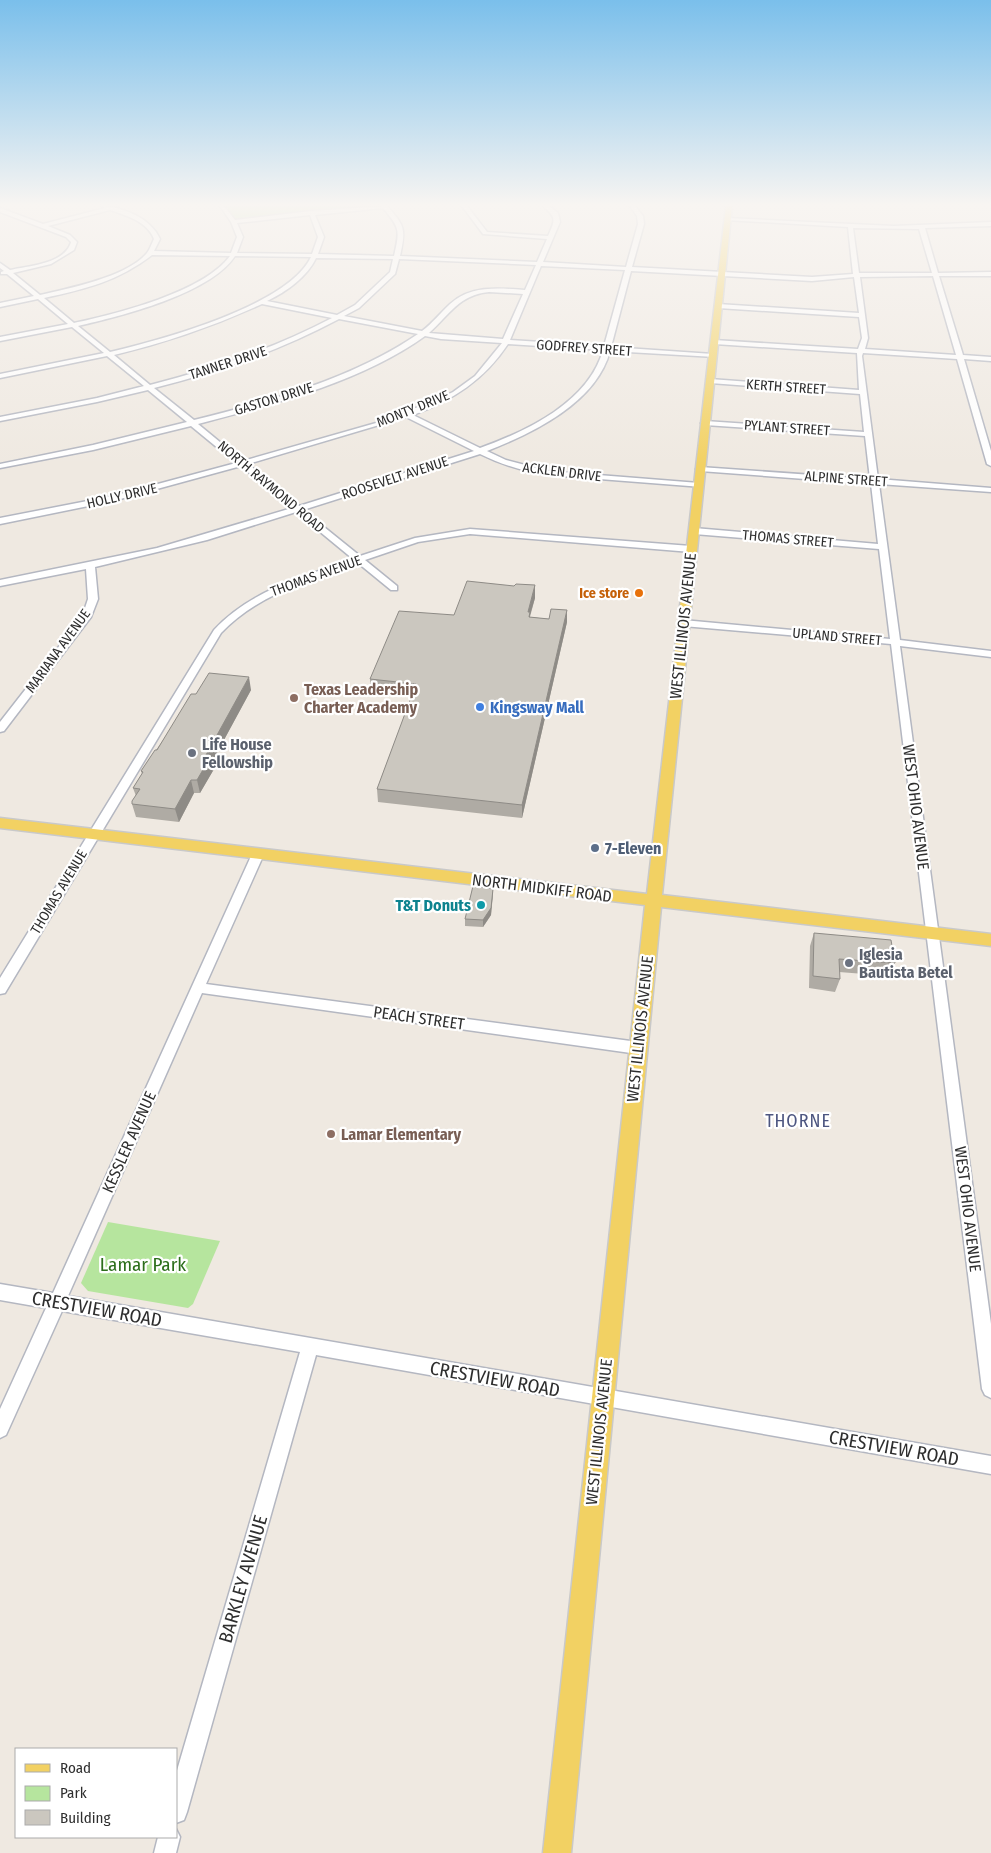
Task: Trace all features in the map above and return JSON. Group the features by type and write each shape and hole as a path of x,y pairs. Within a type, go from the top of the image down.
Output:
{"main road":[{"name":"WEST ILLINOIS AVENUE","path":"556,1853 638,1048 719,292"},
{"name":"NORTH MIDKIFF ROAD","path":"0,823 991,940"}],"street":[{"name":"NORTH RAYMOND ROAD","path":"34,292 394,588"},
{"path":"0,304 55,292"},
{"path":"0,339 125,311 180,292"},
{"path":"0,376 109,354 194,331 234,316 277,292"},
{"name":"TANNER DRIVE","path":"0,418 68,406 198,374 255,356 299,338 338,318 374,292"},
{"name":"GASTON DRIVE","path":"0,466 97,448 262,404 322,384 371,364 423,334 460,300 469,294 478,292"},
{"name":"MONTY DRIVE","path":"242,464 407,415 448,396 474,380 496,359 528,292"},
{"name":"ROOSEVELT AVENUE","path":"0,583 90,566 189,542 480,451 526,430 569,403 594,378 602,365 608,349 623,292"},
{"name":"WEST OHIO AVENUE","path":"859,292 865,338 859,356 868,434 991,1389"},
{"path":"940,292 991,464"},
{"name":"GODFREY STREET","path":"262,302 423,334 505,343 608,349 860,351 991,359"},
{"path":"718,306 862,315"},
{"name":"KERTH STREET","path":"710,381 863,392"},
{"name":"ACKLEN DRIVE","path":"407,415 509,464 536,472 700,477"},
{"name":"PYLANT STREET","path":"705,422 868,434"},
{"name":"HOLLY DRIVE","path":"0,521 126,496 242,464"},
{"name":"ALPINE STREET","path":"700,477 874,482 991,490"},
{"name":"THOMAS STREET","path":"694,531 883,547"},
{"name":"THOMAS AVENUE","path":"0,989 217,632 226,621 245,606 274,590 419,539 447,533 474,532 691,549"},
{"name":"MARIANA AVENUE","path":"0,729 86,617 93,599 90,566"},
{"name":"UPLAND STREET","path":"683,623 895,642 991,654"},
{"name":"KESSLER AVENUE","path":"0,1429 258,854"},
{"name":"PEACH STREET","path":"199,988 638,1048"},
{"name":"CRESTVIEW ROAD","path":"0,1292 991,1465"},
{"name":"BARKLEY AVENUE","path":"178,1805 310,1346"},
{"path":"164,1853 169,1838"}],"green space":[{"name":"Lamar Park","path":"108,1222 220,1241 193,1304 188,1308 88,1291 81,1283"}],"building":[{"name":"Kingsway Mall","path":"467,581 514,586 516,584 535,585 528,612 530,612 529,617 549,619 551,609 567,610 522,805 377,789 416,684 370,679 399,611 454,615"},
{"name":"Life House Fellowship","path":"209,673 249,677 206,755 211,756 197,780 191,780 175,809 132,804 140,789 133,788 143,772 141,771 155,750 157,750 191,694 196,694"},
{"name":"T&T Donuts","path":"473,886 493,889 491,908 483,920 465,919"},
{"path":"814,933 891,940 895,963 839,959 840,979 813,976"}],"place":[{"name":"Ice store","path":"639,593"},
{"name":"Texas Leadership Charter Academy","path":"294,698"},
{"name":"Kingsway Mall","path":"480,707"},
{"name":"Life House Fellowship","path":"192,753"},
{"name":"7-Eleven","path":"595,848"},
{"name":"T&T Donuts","path":"481,905"},
{"name":"Iglesia Bautista Betel","path":"849,963"},
{"name":"Lamar Elementary","path":"331,1134"}],"district":[{"name":"THORNE","path":"798,1121"}]}
